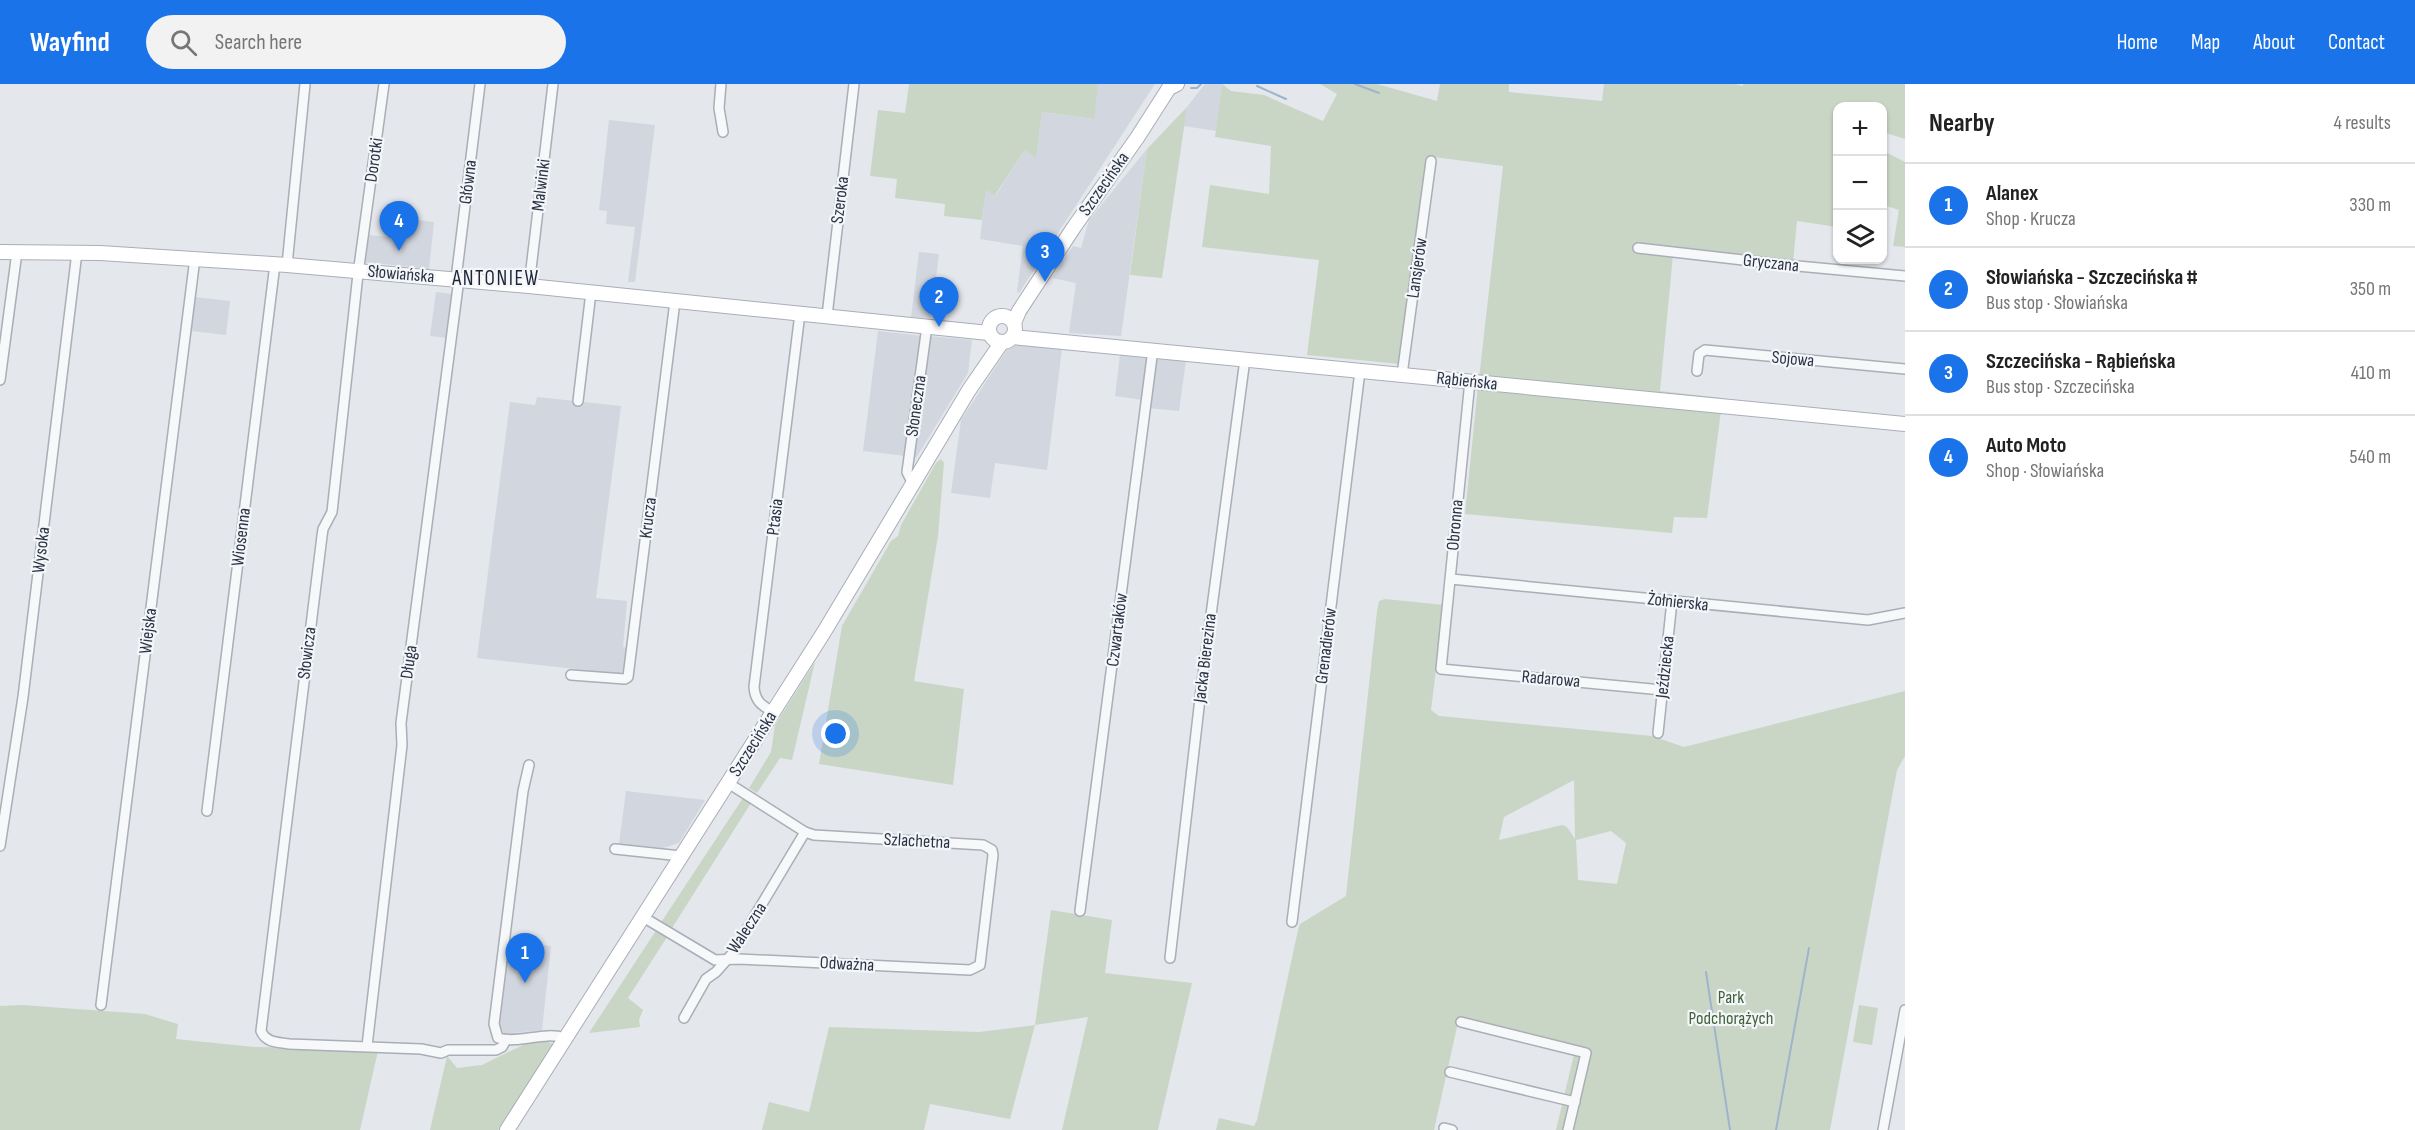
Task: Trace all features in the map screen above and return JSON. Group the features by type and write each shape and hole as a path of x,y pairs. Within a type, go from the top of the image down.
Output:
{"street":[{"name":"Wiosenna","path":"207,811 305,84"},
{"name":"Dorotki","path":"359,271 384,84"},
{"name":"Główna","path":"458,279 480,84"},
{"name":"Malwinki","path":"529,286 554,84"},
{"path":"721,84 719,108 723,132"},
{"name":"Szeroka","path":"826,316 854,84"},
{"name":"Szczecińska","path":"507,1130 773,712 913,484 1001,331 1172,85"},
{"name":"Lansjerów","path":"1402,375 1431,161"},
{"name":"Gryczana","path":"1638,248 1787,266 1905,276"},
{"name":"Słowiańska","path":"0,252 77,252 281,264 458,279 927,326 1001,331"},
{"path":"0,380 17,252"},
{"name":"Wysoka","path":"0,846 23,697 77,252"},
{"name":"Wiejska","path":"101,1005 195,258"},
{"name":"Słowicza","path":"359,271 332,512 323,529 261,1031 264,1037 274,1042 367,1046"},
{"name":"Długa","path":"367,1046 402,745 400,723 458,279"},
{"path":"578,401 591,292"},
{"name":"Krucza","path":"571,675 625,680 628,677 675,301"},
{"name":"Ptasia","path":"773,712 760,705 755,696 754,687 800,313"},
{"name":"Słoneczna","path":"913,484 907,472 927,326"},
{"name":"Rąbieńska","path":"1001,331 1029,337 1905,424"},
{"name":"Czwartaków","path":"1080,911 1153,349"},
{"name":"Sojowa","path":"1697,371 1699,354 1705,350 1905,369"},
{"name":"Jacka Bierezina","path":"1170,958 1198,713 1245,359"},
{"name":"Grenadierów","path":"1292,922 1360,370"},
{"name":"Obronna","path":"1441,669 1470,381"},
{"name":"Żołnierska","path":"1451,579 1868,620 1905,613"},
{"name":"Jeździecka","path":"1658,733 1672,601"},
{"name":"Radarowa","path":"1441,669 1662,690"},
{"path":"529,765 494,1023 498,1038 506,1040 550,1036 565,1038"},
{"name":"Szlachetna","path":"728,783 805,832 819,836 983,844 992,850 980,965 970,970"},
{"name":"Waleczna","path":"684,1018 706,979 716,972 732,954 805,832"},
{"path":"615,849 681,856"},
{"path":"643,917 710,958 725,961"},
{"name":"Odważna","path":"725,961 738,959 970,970"},
{"path":"1883,1130 1905,1010"},
{"path":"1461,1022 1586,1053 1568,1130"},
{"path":"367,1046 421,1049 441,1053 448,1050 496,1050 502,1047 506,1040"},
{"path":"1450,1072 1575,1102"}],"shaded area":[{"path":"1098,84 1155,84 1019,293 1017,291 1023,246 980,239 986,189 996,195 1025,150 1036,157 1042,112 1093,119"},
{"path":"1205,84 1222,84 1216,131 1184,126 1187,107"},
{"path":"609,120 655,125 635,282 628,282 635,227 606,224 607,211 599,210"},
{"path":"1147,149 1121,336 1069,333 1076,283 1052,278 1073,246 1081,248 1089,220"},
{"path":"410,219 434,222 429,269 365,262 369,235 407,239"},
{"path":"919,252 939,254 931,318 911,317"},
{"path":"436,292 453,294 448,338 430,336"},
{"path":"195,297 230,301 226,335 191,331"},
{"path":"878,331 923,336 906,456 863,451"},
{"path":"929,336 972,340 968,373 916,458 912,457"},
{"path":"1010,345 1062,349 1047,470 995,463 990,498 951,493 961,420"},
{"path":"1120,355 1147,358 1143,400 1115,396"},
{"path":"1155,359 1186,361 1179,411 1148,408"},
{"path":"537,397 621,406 596,598 627,601 623,647 627,648 625,669 620,674 477,658 510,402 535,405"},
{"path":"626,791 705,800 679,843 663,848 619,844"},
{"path":"508,941 551,946 542,1030 504,1034 498,1020"}],"green space":[{"path":"909,84 1098,84 1094,119 1042,112 1036,158 1025,150 995,195 986,190 982,220 944,216 945,204 895,198 897,179 870,176 878,110 905,113"},
{"path":"1222,84 1231,91 1264,95 1323,121 1337,94 1320,84 1377,84 1437,101 1440,84 1509,84 1509,92 1602,101 1604,84 1735,84 1743,86 1743,84 1905,84 1905,139 1887,133 1887,102 1833,102 1833,226 1797,221 1793,262 1634,243 1632,250 1673,255 1660,391 1722,398 1722,403 1479,379 1503,166 1434,157 1426,157 1414,271 1400,364 1307,355 1319,260 1202,247 1210,185 1269,194 1271,146 1215,137"},
{"path":"1187,107 1162,278 1130,275 1147,149"},
{"path":"1887,153 1905,162 1905,247 1893,246 1899,210 1887,206"},
{"path":"1478,386 1721,411 1707,518 1674,517 1672,533 1465,514"},
{"path":"941,459 944,463 938,536 914,681 964,689 953,785 819,764 842,626 891,541 898,536 901,525 936,463"},
{"name":"Park Podchorążych","path":"1385,599 1444,605 1431,710 1439,716 1652,736 1684,747 1905,691 1905,756 1897,770 1830,1130 1556,1130 1576,1046 1459,1018 1434,1130 1216,1130 1219,1118 1254,1126 1300,924 1346,896 1379,601","holes":["1574,780 1575,839 1567,827 1562,825 1499,840 1504,817","1611,831 1626,843 1617,884 1578,880 1576,840"]},
{"path":"815,662 792,760 780,758 757,793 749,788 771,752 775,725"},
{"path":"743,798 751,803 672,928 662,921"},
{"path":"1051,910 1112,920 1105,973 1192,983 1158,1130 1062,1130 1088,1017 1035,1025"},
{"path":"657,929 667,937 628,998 643,1010 639,1020 640,1027 589,1033"},
{"path":"22,1005 145,1014 178,1024 176,1039 254,1047 378,1051 360,1130 0,1130 0,1006"},
{"path":"1859,1005 1878,1008 1872,1045 1853,1042"},
{"path":"1035,1025 1010,1119 930,1104 924,1130 762,1130 769,1102 809,1112 829,1027 979,1032"},
{"path":"543,1040 553,1044 498,1130 430,1130 447,1056 457,1068 482,1065 523,1045"}],"waterway":[{"path":"1191,88 1197,88 1201,84"},
{"path":"1355,84 1379,93"},
{"path":"1257,86 1286,99"},
{"path":"1776,1130 1809,948"},
{"path":"1706,972 1730,1130"}],"place":[{"name":"Auto Moto","path":"399,251"},
{"name":"Szczecińska - Rąbieńska","path":"1045,282"},
{"name":"Słowiańska - Szczecińska #","path":"939,327"},
{"name":"Alanex","path":"525,983"}],"district":[{"name":"ANTONIEW","path":"496,278"}]}
